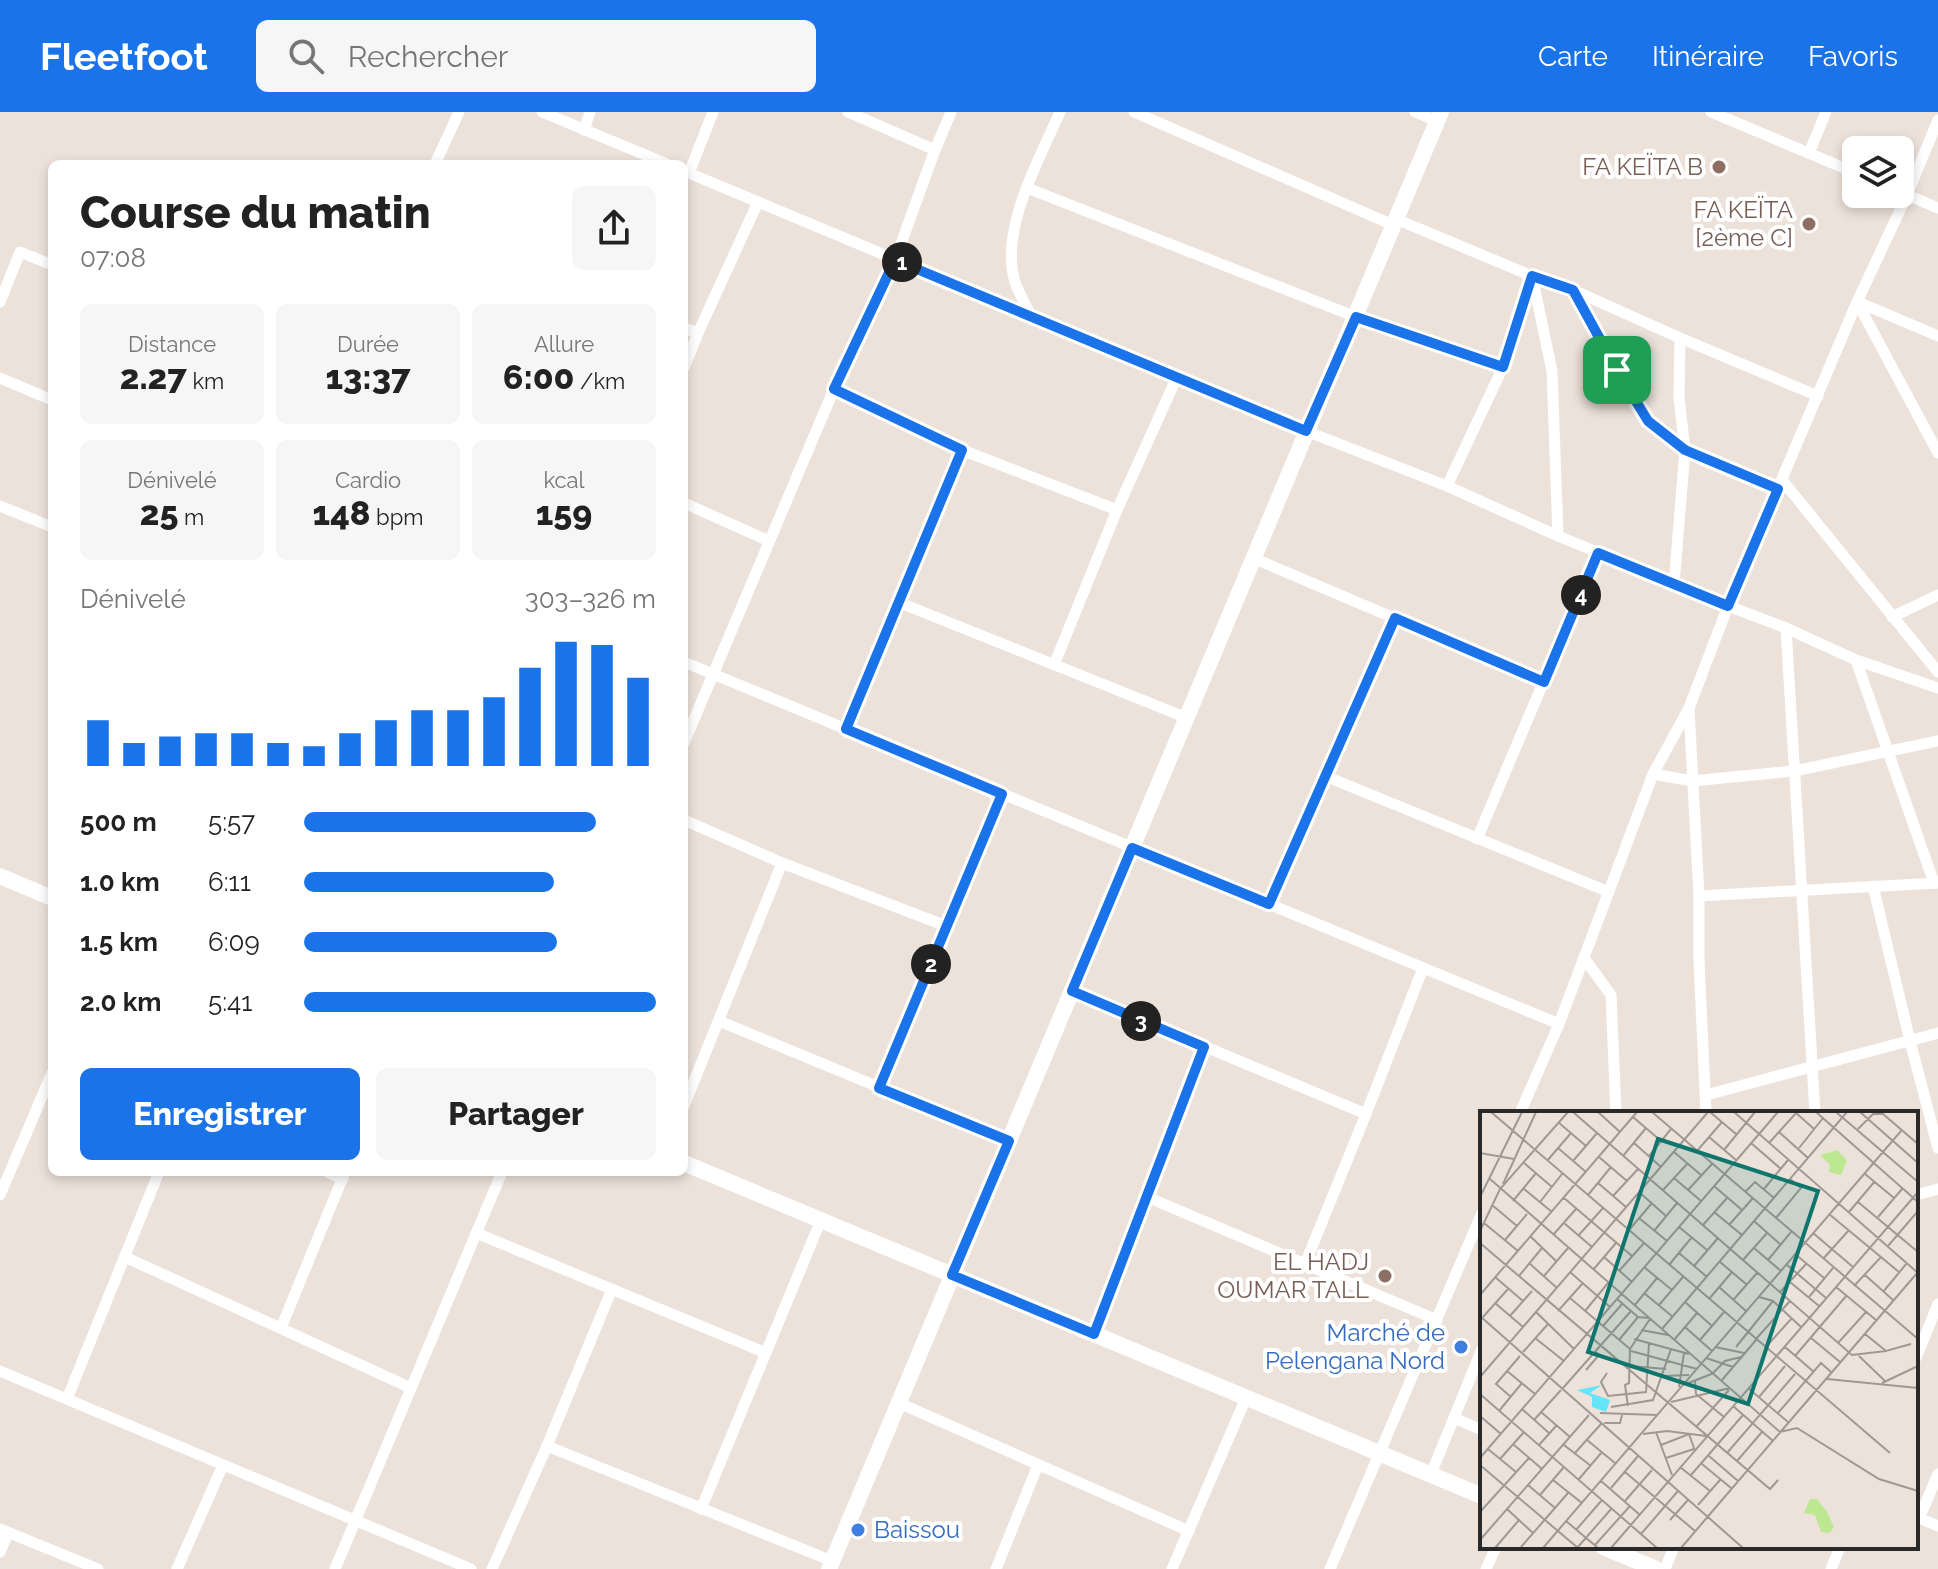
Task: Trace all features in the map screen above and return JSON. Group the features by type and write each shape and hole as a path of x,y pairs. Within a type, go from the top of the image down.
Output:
{"street":[{"path":"437,160 459,112"},
{"path":"542,112 657,160"},
{"path":"584,130 590,112"},
{"path":"688,168 713,112"},
{"path":"848,112 935,150"},
{"path":"688,733 834,389 895,260 951,112"},
{"path":"1031,316 1015,282 1011,256 1014,229 1027,188 1060,112"},
{"path":"1134,112 1395,222 1573,290 1818,396"},
{"path":"547,1446 830,1565 1439,116 1415,112"},
{"path":"1711,112 1842,167"},
{"path":"1809,153 1826,112"},
{"path":"1914,172 1938,120"},
{"path":"688,173 1306,431 1447,486 1558,536 1786,628 1856,660 1938,688"},
{"path":"1027,188 1356,317 1503,367"},
{"path":"1914,197 1938,208"},
{"path":"688,358 758,202"},
{"path":"1521,1111 1559,1024 1653,774 1689,708 1728,606 1898,208"},
{"path":"0,302 20,252 48,263"},
{"path":"1447,486 1503,367 1532,276"},
{"path":"1532,276 1552,371 1558,536"},
{"path":"1573,290 1648,421 1685,450 1780,484 1938,672"},
{"path":"1857,302 1938,336"},
{"path":"1857,302 1938,453"},
{"path":"688,329 698,333"},
{"path":"1674,584 1685,450 1679,397 1680,338"},
{"path":"1054,665 1117,510 1177,377"},
{"path":"0,378 48,398"},
{"path":"834,389 962,450 1117,510"},
{"path":"846,729 962,450"},
{"path":"688,505 769,541"},
{"path":"0,506 48,525"},
{"path":"1477,839 1598,553"},
{"path":"1253,558 1544,682"},
{"path":"1892,617 1938,595"},
{"path":"898,602 1187,718"},
{"path":"1269,904 1395,618"},
{"path":"1786,628 1815,1111"},
{"path":"1699,896 1936,883 1856,660"},
{"path":"688,664 1559,1024"},
{"path":"1689,708 1706,1111"},
{"path":"1653,774 1692,781 1794,771 1938,741"},
{"path":"1325,776 1609,892"},
{"path":"879,1088 1002,794"},
{"path":"688,822 782,863 946,926"},
{"path":"688,1096 782,863"},
{"path":"0,876 48,896"},
{"path":"1873,886 1938,1148"},
{"path":"1584,958 1611,995 1616,1111"},
{"path":"1305,1264 1423,968"},
{"path":"1072,991 1366,1114"},
{"path":"719,1021 1009,1141"},
{"path":"1706,1095 1938,1033"},
{"path":"1094,1334 1204,1047"},
{"path":"0,1195 48,1082"},
{"path":"688,1165 1480,1495"},
{"path":"67,1399 157,1176"},
{"path":"281,1328 344,1176"},
{"path":"335,1569 500,1176"},
{"path":"1918,1194 1938,1189"},
{"path":"1147,1197 1437,1320"},
{"path":"1330,1569 1480,1218"},
{"path":"701,1509 821,1220"},
{"path":"476,1233 766,1353"},
{"path":"125,1257 411,1388"},
{"path":"492,1569 612,1289"},
{"path":"1918,1353 1938,1304"},
{"path":"1431,1474 1480,1354"},
{"path":"0,1371 471,1569"},
{"path":"1172,1569 1246,1398"},
{"path":"899,1403 1189,1531"},
{"path":"1454,1418 1480,1429"},
{"path":"177,1569 223,1465"},
{"path":"996,1569 1038,1465"},
{"path":"1938,1474 1918,1518 1938,1526"},
{"path":"0,1552 4,1531 98,1569"},
{"path":"1486,1569 1495,1549"},
{"path":"1608,1549 1656,1569"},
{"path":"1665,1569 1673,1549"},
{"path":"1831,1569 1839,1549"}],"place":[{"name":"FA KEÏTA B","path":"1719,167"},
{"name":"FA KEÏTA [2ème C]","path":"1809,224"},
{"name":"EL HADJ OUMAR TALL","path":"1385,1276"},
{"name":"Marché de Pelengana Nord","path":"1461,1347"},
{"name":"Baissou","path":"858,1530"}],"route":[{"path":"895,260 1306,431 1356,317 1503,367 1532,276 1573,290 1617,370 1648,421 1685,450 1778,489 1728,606 1598,553 1544,682 1395,618 1269,904 1132,848 1072,991 1204,1047 1094,1334 952,1275 1009,1141 879,1088 1002,794 846,729 962,450 834,389 895,260"}]}
